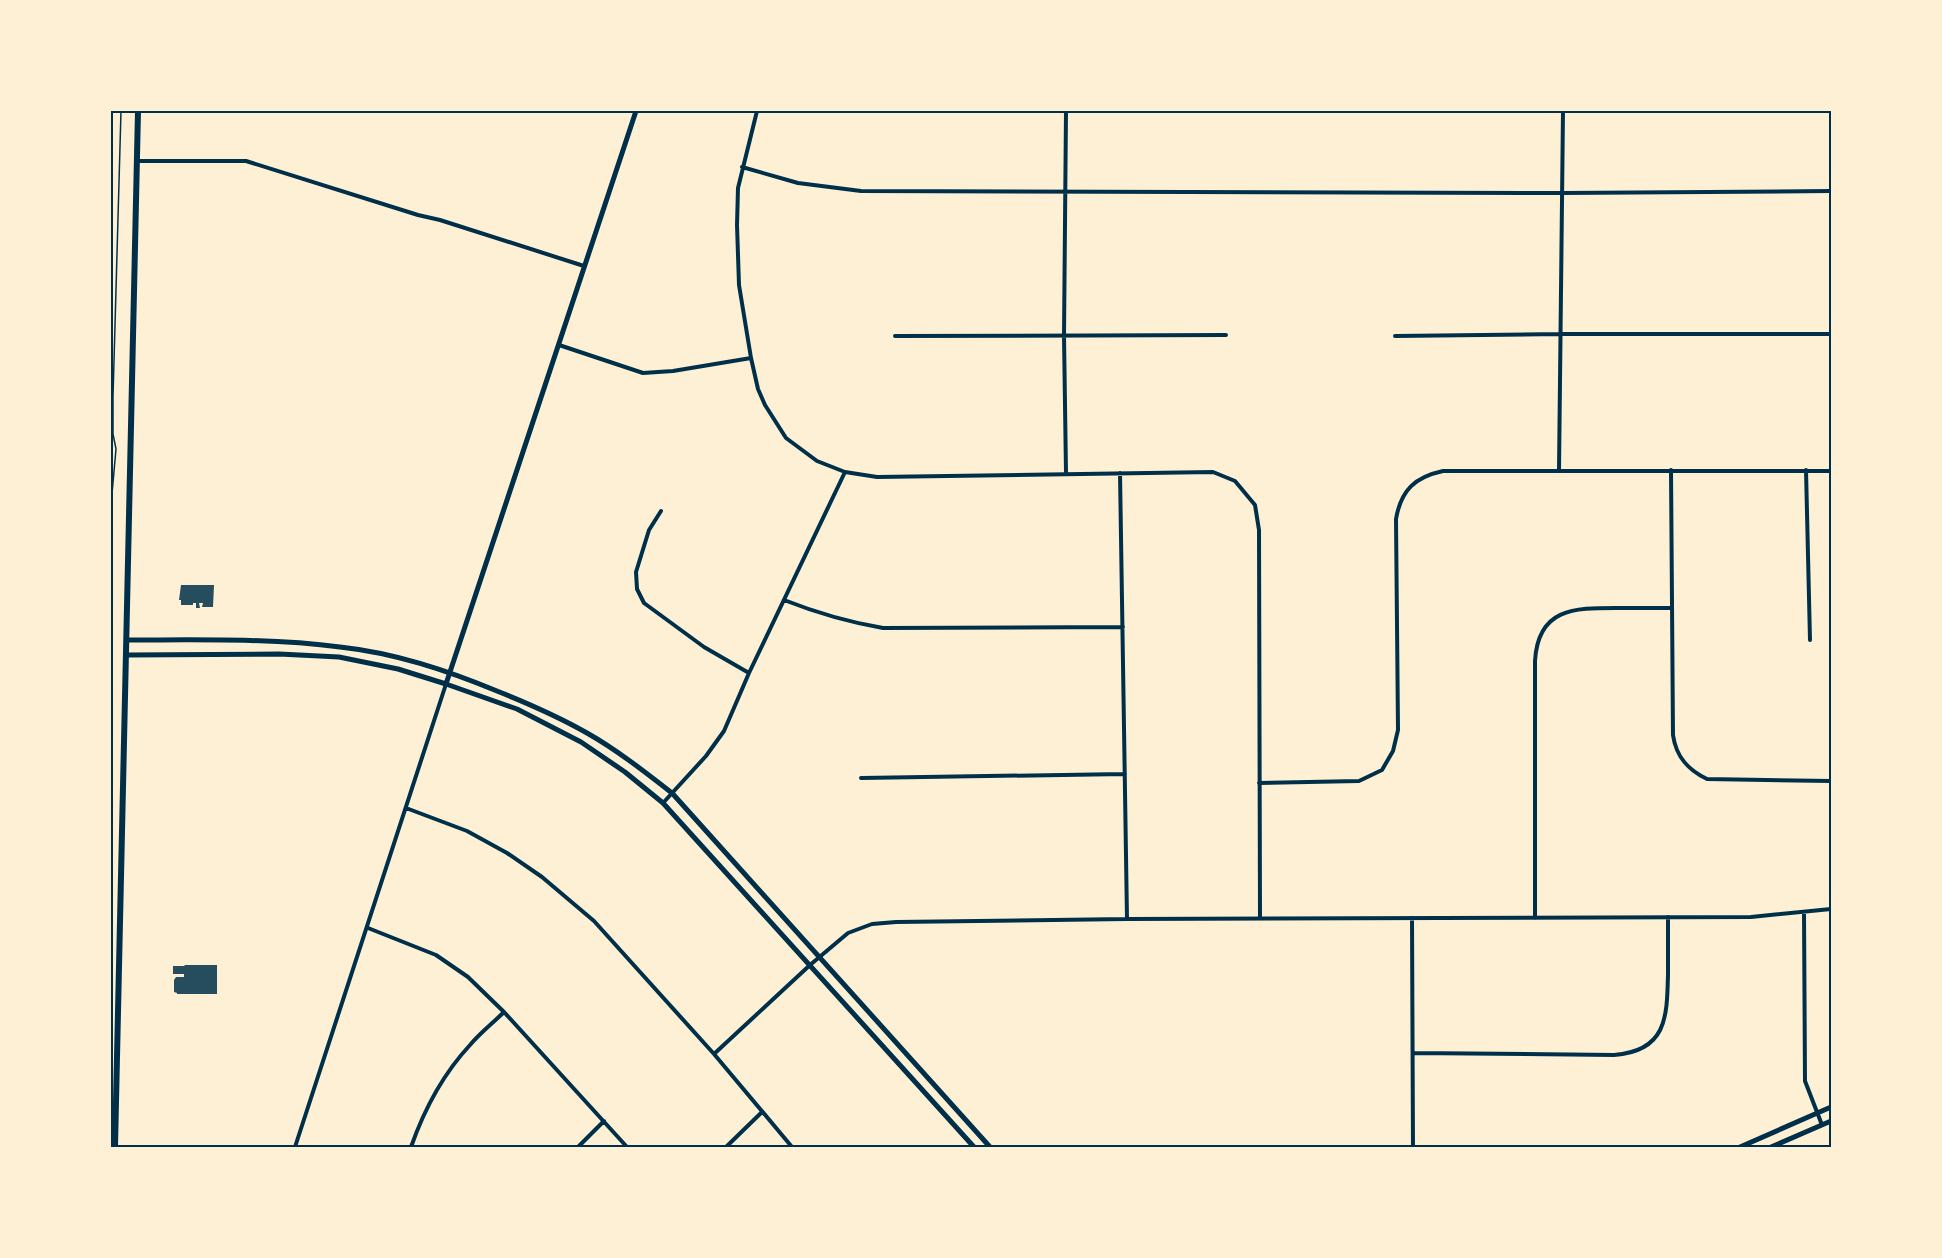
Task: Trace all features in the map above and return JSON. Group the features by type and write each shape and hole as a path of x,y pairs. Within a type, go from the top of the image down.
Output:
{"main road":[{"path":"115,1147 138,111"}],"street":[{"path":"295,1147 636,111"},
{"path":"757,111 738,188 739,285 751,358 762,397 786,438 817,461 845,472 877,477 1213,472 1235,481 1255,505 1259,530 1260,918"},
{"path":"1066,111 1064,336 1066,474"},
{"path":"1558,471 1563,111"},
{"path":"137,160 246,161 584,266"},
{"path":"742,166 798,183 861,191 1562,193 1831,191"},
{"path":"1395,336 1831,334"},
{"path":"895,336 1226,335"},
{"path":"560,345 643,373 673,371 751,358"},
{"path":"1671,470 1673,735 1677,753 1694,773 1707,779 1831,781"},
{"path":"1806,470 1810,640"},
{"path":"1259,783 1359,782 1382,770 1393,751 1398,730 1396,519 1404,495 1422,478 1443,471 1831,471"},
{"path":"663,803 706,756 724,731 749,673 845,472"},
{"path":"1120,473 1126,919"},
{"path":"660,511 650,530 636,572 637,589 644,603 704,646 749,673"},
{"path":"784,600 821,615 883,628 1123,627"},
{"path":"1535,918 1535,661 1540,635 1556,617 1578,609 1672,608"},
{"path":"127,640 280,642 341,647 400,657 450,672 521,701 587,733 634,763 672,793 990,1147"},
{"path":"127,655 279,654 339,657 398,669 446,684 517,709 581,742 625,772 663,803 974,1147"},
{"path":"861,778 1125,774"},
{"path":"406,808 467,831 507,853 542,877 594,921 714,1054 792,1147"},
{"path":"714,1054 848,933 872,924 1126,919 1751,917 1831,909"},
{"path":"1804,912 1805,1081 1822,1125"},
{"path":"1413,1053 1614,1055 1635,1052 1644,1048 1659,1033 1664,1024 1667,1007 1668,917"},
{"path":"1412,918 1413,1147"},
{"path":"368,928 436,955 468,977 504,1012 627,1147"},
{"path":"411,1147 419,1122 440,1084 469,1045 504,1012"},
{"path":"1740,1147 1831,1107"},
{"path":"726,1147 762,1113"},
{"path":"578,1147 604,1121"},
{"path":"1771,1147 1831,1121"}],"path":[{"path":"111,505 116,449 113,434 113,397 121,111"}],"building":[{"path":"181,585 214,585 213,607 202,607 203,603 199,603 200,608 196,608 196,603 181,605 181,600 179,600"},
{"path":"217,965 217,994 177,994 174,992 174,980 176,977 184,977 184,974 173,974 173,966"}]}
